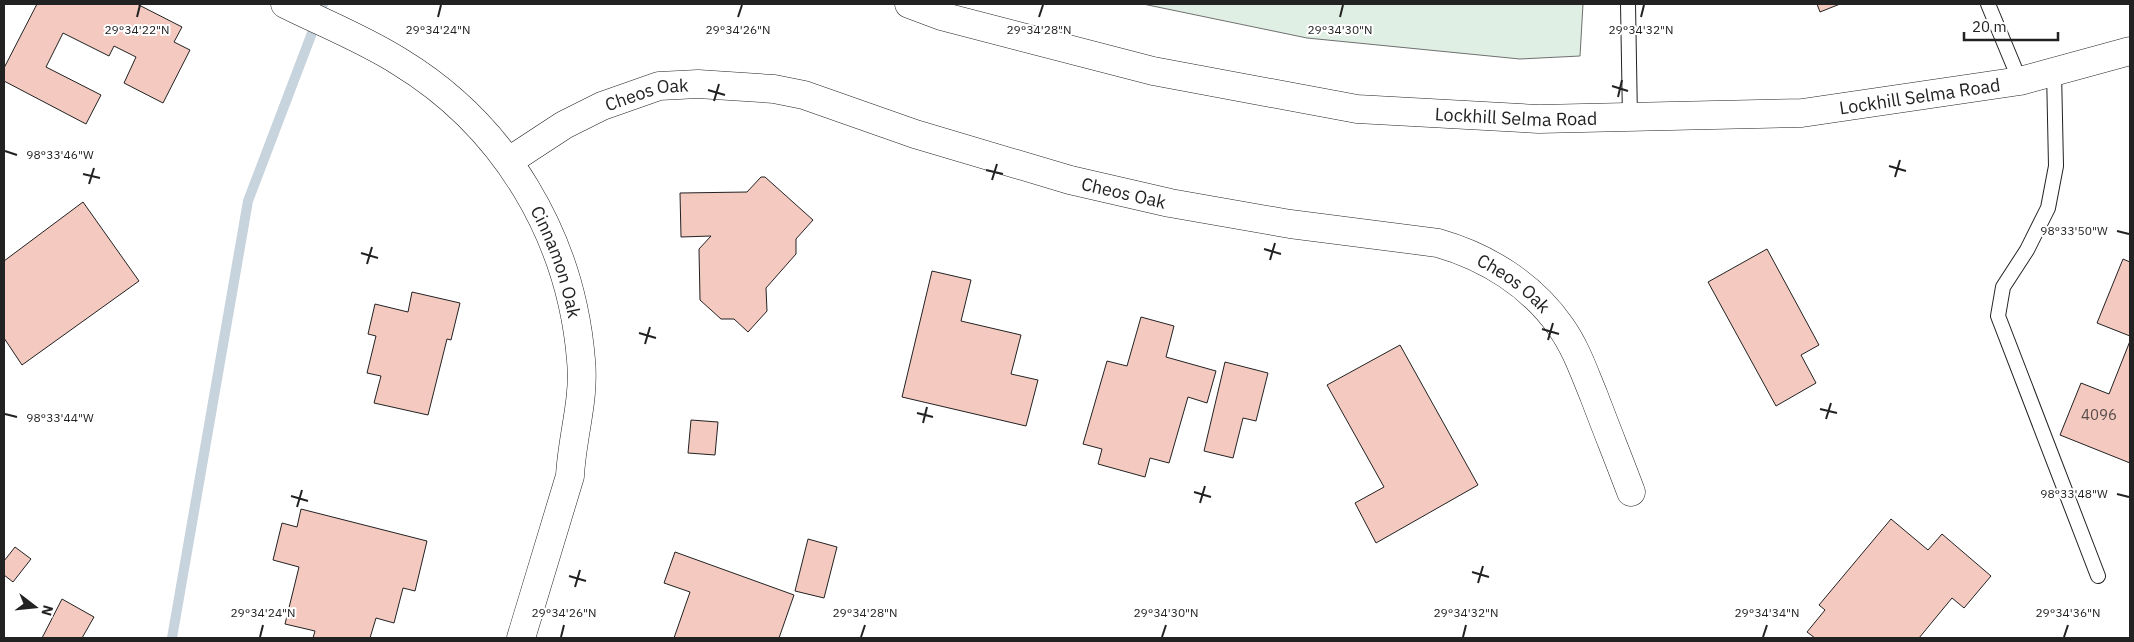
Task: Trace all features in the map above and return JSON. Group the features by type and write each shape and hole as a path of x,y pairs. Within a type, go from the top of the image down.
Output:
{"street":[{"name":"Lockhill Selma Road","path":"909,4 941,16 1153,71 1357,109 1539,119 1630,119 1802,113 2020,80 2130,51"},
{"name":"Cinnamon Oak","path":"291,7 399,61 435,86 470,115 509,161 532,195 552,236 569,290 582,361 579,419 571,453 570,476 521,638"},
{"name":"Cheos Oak","path":"509,161 564,125 602,106 659,86 698,84 774,88 804,95 915,134 1070,180 1170,203 1290,224 1438,244 1461,250 1502,270 1532,294 1561,327 1577,352 1631,492"}],"lane":[{"path":"1628,4 1630,119"},
{"path":"1988,4 2020,80"},
{"path":"2054,71 2056,166 2048,208 2027,250 2003,287 1998,316 2098,576"}],"green space":[{"path":"1143,4 1583,4 1580,56 1520,59 1307,38"}],"building":[{"path":"37,4 137,4 182,27 174,42 190,50 163,103 124,83 136,57 114,46 109,56 63,33 46,67 101,95 86,124 4,81 4,68"},
{"path":"1817,4 1840,4 1820,12"},
{"path":"761,177 765,177 813,220 796,239 796,254 766,288 767,311 748,332 734,319 721,319 700,300 699,249 711,236 681,237 680,193 747,192"},
{"path":"83,202 139,281 22,365 4,338 4,261"},
{"path":"1767,249 1819,345 1801,355 1816,383 1776,406 1708,282"},
{"path":"2123,259 2130,262 2130,336 2097,323"},
{"path":"932,271 971,280 961,321 1021,335 1011,374 1038,380 1026,426 902,397"},
{"path":"412,292 460,303 451,340 447,339 428,415 374,403 381,376 367,373 376,336 368,334 375,304 408,312"},
{"path":"1141,317 1174,326 1166,357 1216,371 1207,403 1188,397 1169,463 1150,458 1145,477 1098,464 1102,449 1083,444 1107,361 1127,366"},
{"path":"2130,341 2130,463 2060,435 2081,383 2109,394"},
{"path":"1400,345 1478,485 1376,543 1355,503 1384,487 1327,385"},
{"path":"1225,362 1268,373 1256,421 1243,418 1233,458 1204,451"},
{"path":"691,420 718,422 715,455 688,453"},
{"path":"301,509 427,541 415,591 403,588 394,623 376,618 370,638 313,638 315,631 285,624 299,567 273,560 282,523 297,527"},
{"path":"1891,519 1928,550 1942,534 1991,576 1964,608 1952,598 1919,638 1815,638 1807,632 1825,610 1819,605"},
{"path":"808,539 837,547 824,598 795,591"},
{"path":"15,547 31,559 13,582 4,575 4,561"},
{"path":"675,552 794,595 779,638 674,638 690,592 664,583"},
{"path":"62,599 94,617 82,638 42,638"}],"waterway":[{"path":"172,638 248,201 323,4"}]}
